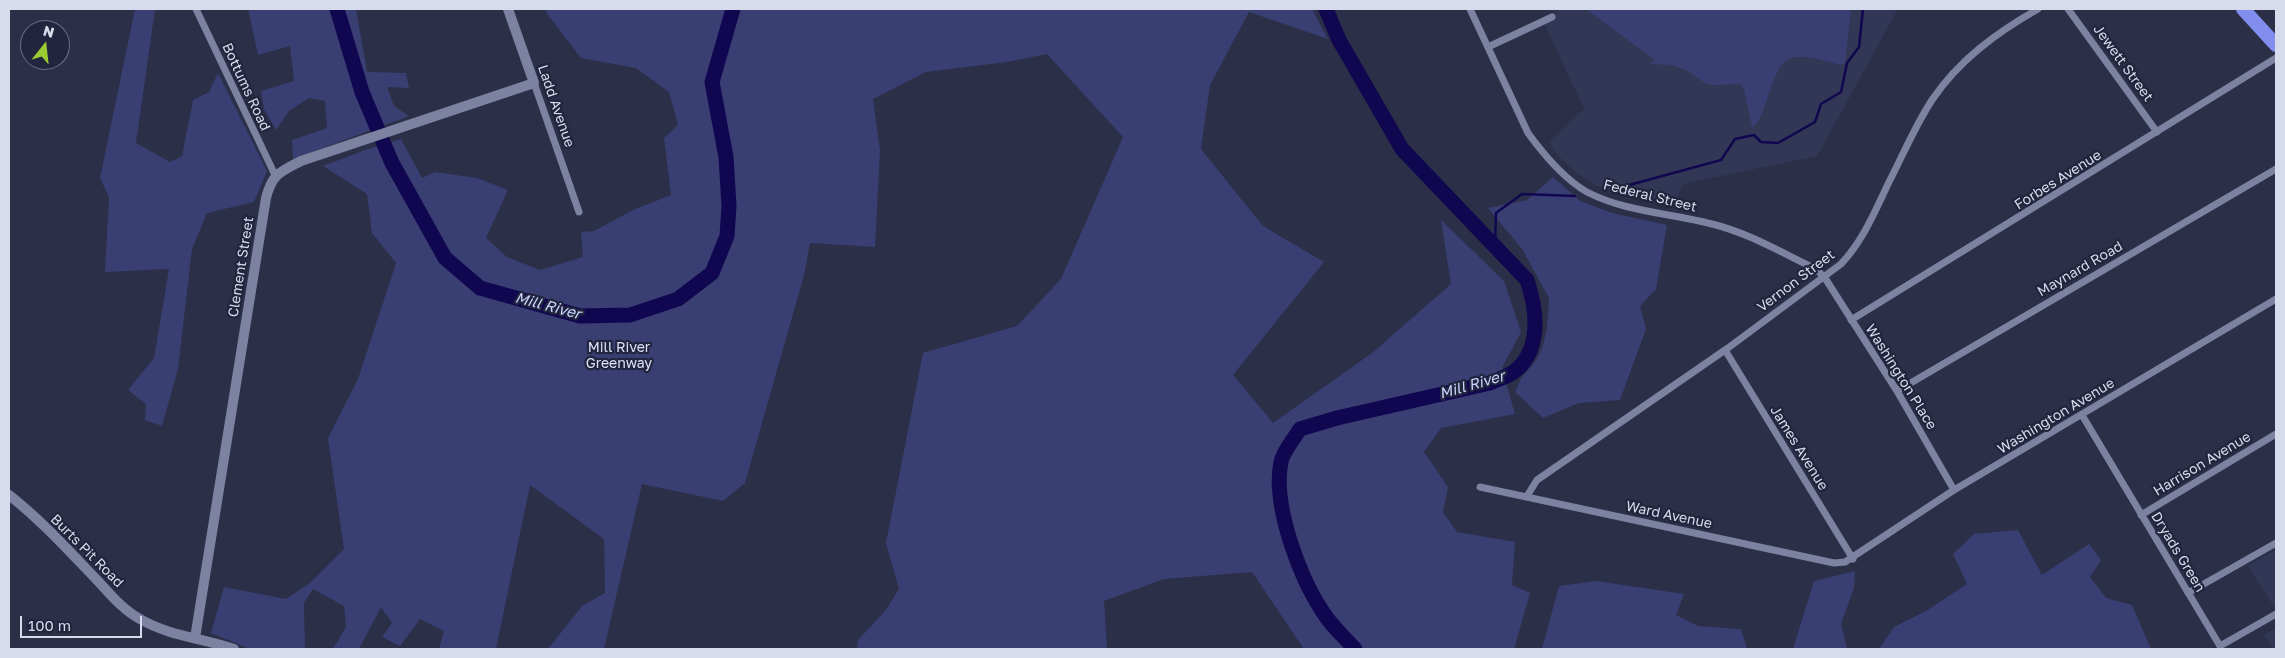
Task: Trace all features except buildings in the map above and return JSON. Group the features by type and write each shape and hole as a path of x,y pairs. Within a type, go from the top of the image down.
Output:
{"highway":[{"path":"2243,9 2276,45"}],"street":[{"name":"Bottums Road","path":"196,9 256,139 275,175"},
{"name":"Ladd Avenue","path":"508,9 579,212"},
{"name":"Federal Street","path":"1470,9 1528,133 1540,149 1576,184 1596,196 1618,204 1712,224 1740,232 1816,270 1825,278"},
{"name":"Vernon Street","path":"1527,496 1537,480 1825,278 1852,252 1918,126 1944,84 1987,41 2038,9"},
{"name":"Jewett Street","path":"2068,9 2157,132"},
{"path":"1488,46 1552,17"},
{"name":"Forbes Avenue","path":"1852,320 2276,58"},
{"path":"275,175 301,161 534,83"},
{"name":"Maynard Road","path":"1897,391 2276,169"},
{"name":"Clement Street","path":"195,638 266,198 275,175"},
{"name":"Washington Place","path":"1825,278 1897,391 1954,490"},
{"name":"Washington Avenue","path":"1853,558 1954,490 2082,416 2276,299"},
{"name":"James Avenue","path":"1724,350 1853,558"},
{"name":"Dryads Green","path":"2082,416 2188,593 2217,648 2276,614"},
{"name":"Harrison Avenue","path":"2141,515 2276,434"},
{"name":"Ward Avenue","path":"1480,487 1834,563 1853,558"},
{"name":"Burts Pit Road","path":"9,495 47,530 120,604 137,618 163,632 195,638 234,649"},
{"path":"2188,593 2276,543"}],"shaded area":[{"path":"1557,9 1898,9 1817,156 1683,184 1675,205 1616,193 1597,186 1578,174 1558,156 1549,142 1584,109 1545,25 1497,47 1494,41 1553,14"},
{"path":"2276,550 2276,610 2248,566"},
{"path":"2276,628 2276,649 2273,649 2264,635"}],"green space":[{"path":"135,9 155,9 136,143 170,162 182,156 193,100 209,92 218,73 267,171 254,202 207,213 192,249 178,369 162,426 145,420 146,404 128,390 154,358 169,269 105,272 109,197 100,178"},
{"path":"248,9 356,9 367,72 406,73 409,88 387,87 394,106 409,116 293,159 292,140 327,128 325,101 309,98 289,111 276,130 264,109 261,91 294,81 290,46 258,55"},
{"name":"Mill River Greenway","path":"553,9 1312,9 1328,39 1249,12 1210,85 1201,149 1263,226 1324,262 1233,375 1273,423 1372,353 1451,284 1441,220 1504,281 1521,332 1502,368 1515,414 1441,428 1424,452 1448,487 1443,512 1457,532 1515,542 1512,585 1530,593 1514,649 1304,649 1252,572 1164,579 1104,601 1107,649 857,649 858,640 885,611 899,589 886,543 923,353 1017,326 1061,279 1123,137 1047,54 1007,62 926,72 873,99 880,150 875,247 810,243 804,275 745,483 723,501 642,484 604,649 548,649 582,606 605,593 604,539 530,485 496,649 439,649 444,631 420,619 400,646 382,637 392,623 381,607 359,649 333,649 346,627 344,606 313,589 304,603 305,649 250,649 211,633 224,587 286,599 310,583 344,549 328,438 358,379 396,263 372,233 367,194 323,166 401,139 422,178 435,172 477,178 508,190 486,238 507,257 540,270 583,257 581,232 594,231 633,210 671,195 664,138 678,125 669,92 636,68 581,58 545,11"},
{"path":"1586,9 1851,9 1845,63 1843,65 1820,59 1795,57 1782,64 1774,79 1763,111 1752,127 1744,89 1740,84 1712,85 1705,83 1688,71 1673,65 1649,64 1655,60"},
{"path":"1553,177 1580,201 1612,213 1667,225 1656,289 1640,306 1646,329 1620,400 1579,403 1543,418 1515,392 1521,378 1535,362 1542,348 1547,329 1549,298 1522,249 1488,208 1527,200"},
{"path":"2018,530 2042,575 2089,544 2101,560 2090,577 2106,598 2132,605 2151,649 1879,649 1894,627 1926,611 1967,584 1953,554 1974,534"},
{"path":"1855,571 1854,588 1841,624 1847,649 1793,649 1814,581"},
{"path":"1596,581 1684,594 1676,615 1698,626 1741,629 1747,649 1542,649 1559,586"}],"waterway":[{"name":"Mill River","path":"337,9 362,92 392,163 445,258 480,288 580,316 630,315 678,299 712,273 727,236 729,206 726,157 712,82 733,9"},
{"name":"Mill River","path":"1326,9 1339,40 1402,149 1527,280 1535,316 1535,328 1530,352 1524,362 1509,375 1490,383 1337,418 1300,429 1284,454 1279,480 1281,500 1291,543 1317,603 1327,618 1355,649"},
{"path":"1611,190 1721,160 1735,139 1754,135 1761,142 1778,143 1815,122 1821,104 1841,92 1847,63 1859,47 1863,9"},
{"path":"1495,246 1496,213 1522,194 1575,196"}]}
